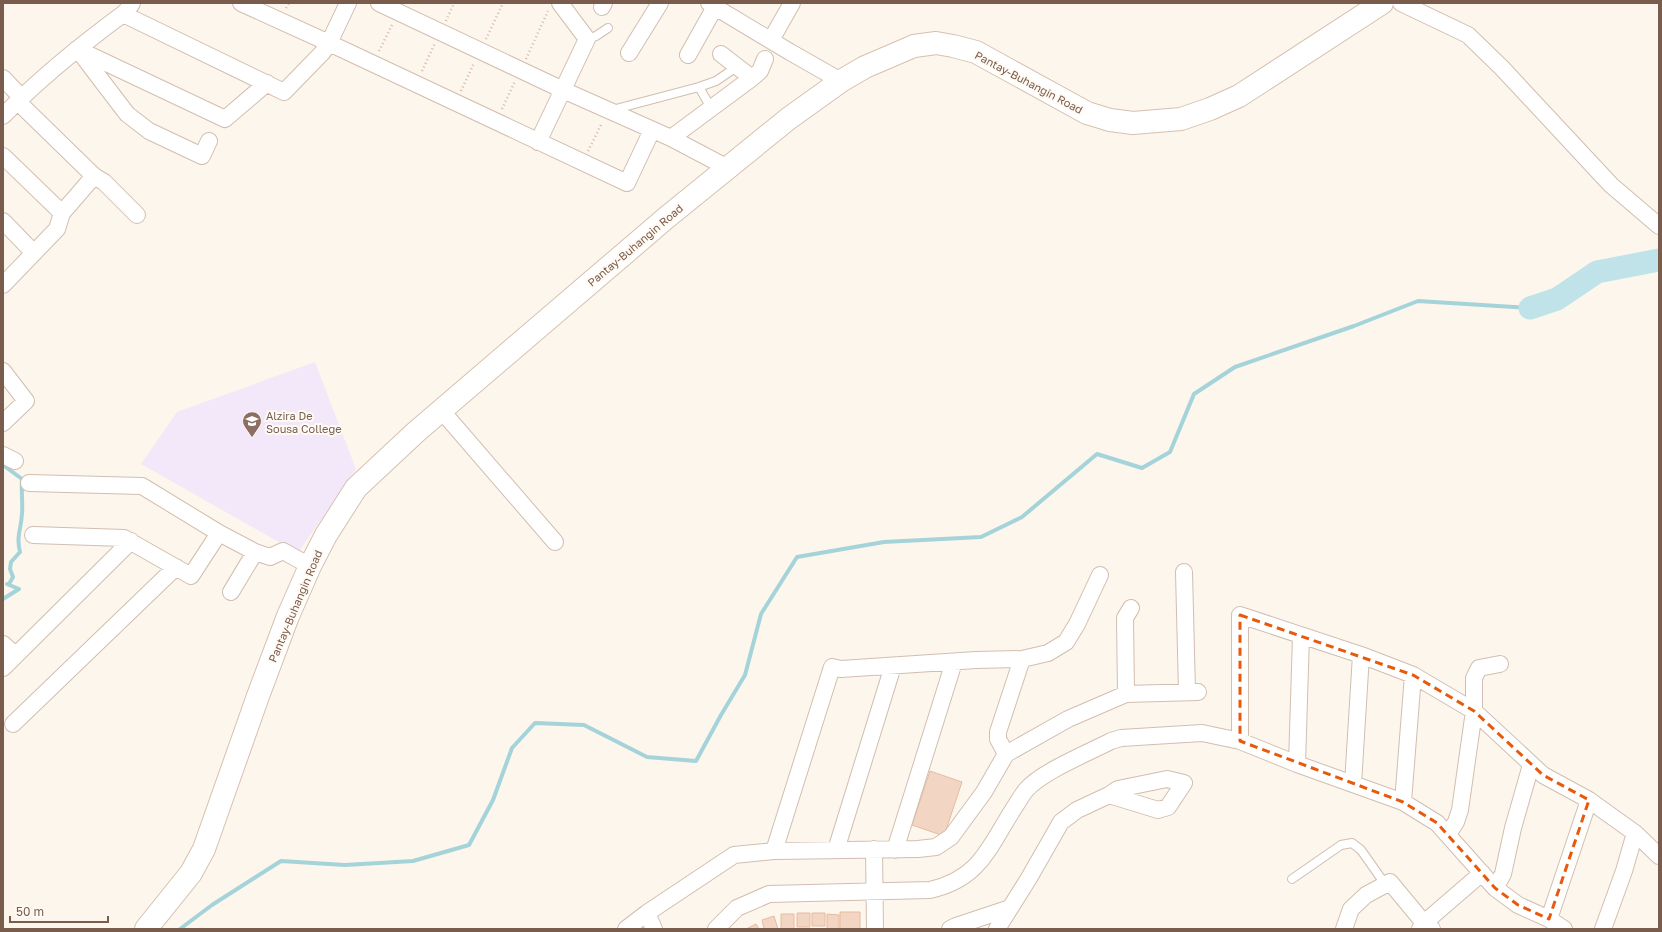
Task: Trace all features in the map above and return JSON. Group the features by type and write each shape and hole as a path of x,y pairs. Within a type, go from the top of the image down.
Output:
{"street":[{"path":"241,3 627,183 652,130"},
{"path":"3,116 19,99 127,8 284,92 322,53 329,43 348,3"},
{"path":"379,3 563,90 672,138 728,168"},
{"path":"538,142 587,39 560,3"},
{"path":"629,53 660,3"},
{"path":"771,40 792,3"},
{"name":"Pantay-Buhangin Road","path":"146,929 191,873 204,848 288,616 310,566 326,535 356,488 441,410 666,218 788,119 865,67 914,46 936,43 976,52 1087,113 1110,120 1133,123 1181,119 1210,109 1239,96 1382,3"},
{"path":"1401,3 1468,35 1502,68 1611,185 1659,226"},
{"path":"688,55 712,5 841,82"},
{"path":"77,49 225,119 267,83"},
{"path":"77,49 127,114 148,132 202,156 209,141"},
{"path":"721,54 752,78"},
{"path":"672,138 752,78 760,71 765,59"},
{"path":"3,78 19,99 94,176 104,182 137,215"},
{"path":"3,156 62,213"},
{"path":"3,285 57,229 62,213 94,176"},
{"path":"3,221 34,253"},
{"path":"3,371 26,400 3,423"},
{"path":"441,410 555,542"},
{"path":"29,482 142,486 219,533 255,552 270,557 283,551 310,566"},
{"path":"33,535 124,538 191,576 219,533"},
{"path":"3,668 131,541"},
{"path":"231,592 255,552"},
{"path":"13,724 176,567"},
{"path":"626,929 647,913 734,855 774,851 895,850 936,847 951,837 984,792 1006,754 1068,719 1126,694 1193,692 1184,572"},
{"path":"774,851 832,667 841,669 1022,659 1048,653 1066,642 1077,624 1100,575"},
{"path":"1126,694 1126,618 1131,608"},
{"path":"1240,741 1240,615 1361,655 1413,675 1474,711 1543,775 1589,800 1635,833 1659,856"},
{"path":"1297,764 1301,636"},
{"path":"3,644 15,655"},
{"path":"1353,784 1361,655"},
{"path":"1006,754 998,739 998,732 1022,659"},
{"path":"895,850 954,662"},
{"path":"1448,834 1456,822 1460,810 1474,711 1474,678 1479,668 1500,664"},
{"path":"836,850 893,666"},
{"path":"1403,802 1413,675"},
{"path":"716,929 737,908 769,894 930,890 944,887 963,878 987,855 1026,790 1039,778 1110,741 1121,738 1202,733 1240,741 1297,764 1403,802 1437,823 1495,888 1518,905 1549,919 1564,929"},
{"path":"1495,888 1503,874 1513,828 1531,765"},
{"path":"997,929 1029,878 1061,822 1077,810 1109,795"},
{"path":"1549,919 1589,800"},
{"path":"1603,929 1624,871 1635,833"},
{"path":"874,849 875,929"},
{"path":"1344,929 1351,909 1366,895 1390,882 1425,927 1482,873"},
{"path":"950,929 1010,908"},
{"path":"647,913 654,929"}],"lane":[{"path":"587,39 596,36 608,28"},
{"path":"610,110 699,87 716,81 738,66"},
{"path":"699,87 711,108"},
{"path":"1292,879 1341,845 1352,843 1361,850 1385,884"}],"path":[{"path":"372,64 398,12"},
{"path":"582,162 610,110"}],"highlighted area":[{"path":"1240,615 1413,675 1474,711 1543,775 1589,800 1549,919 1518,905 1495,888 1437,823 1403,802 1240,741"}],"shaded area":[{"name":"Alzira De Sousa College","path":"315,362 356,469 298,553 141,464 177,412"}],"building":[{"path":"930,771 962,782 944,836 912,825"},
{"path":"840,912 860,912 860,929 840,929"},
{"path":"797,913 810,913 810,927 797,927"},
{"path":"812,913 825,913 825,926 812,926"},
{"path":"781,914 794,914 794,929 781,929"},
{"path":"827,914 839,915 839,929 827,929"},
{"path":"774,916 778,929 764,929 762,920"},
{"path":"756,924 759,929 746,929"}],"waterway":[{"path":"1530,308 1557,299 1597,272 1659,260"},
{"path":"180,929 212,905 281,861 345,865 413,861 469,845 493,800 512,748 535,723 584,725 647,757 696,761 745,675 761,614 797,557 884,542 981,537 1022,517 1097,454 1142,468 1170,452 1194,394 1235,367 1354,326 1418,301 1530,308"},
{"path":"3,465 22,479 22,506 19,537 20,552 11,562 10,569 13,577 9,584 7,584 19,589 3,599"}],"place":[{"name":"Alzira De Sousa College","path":"252,438"}]}
